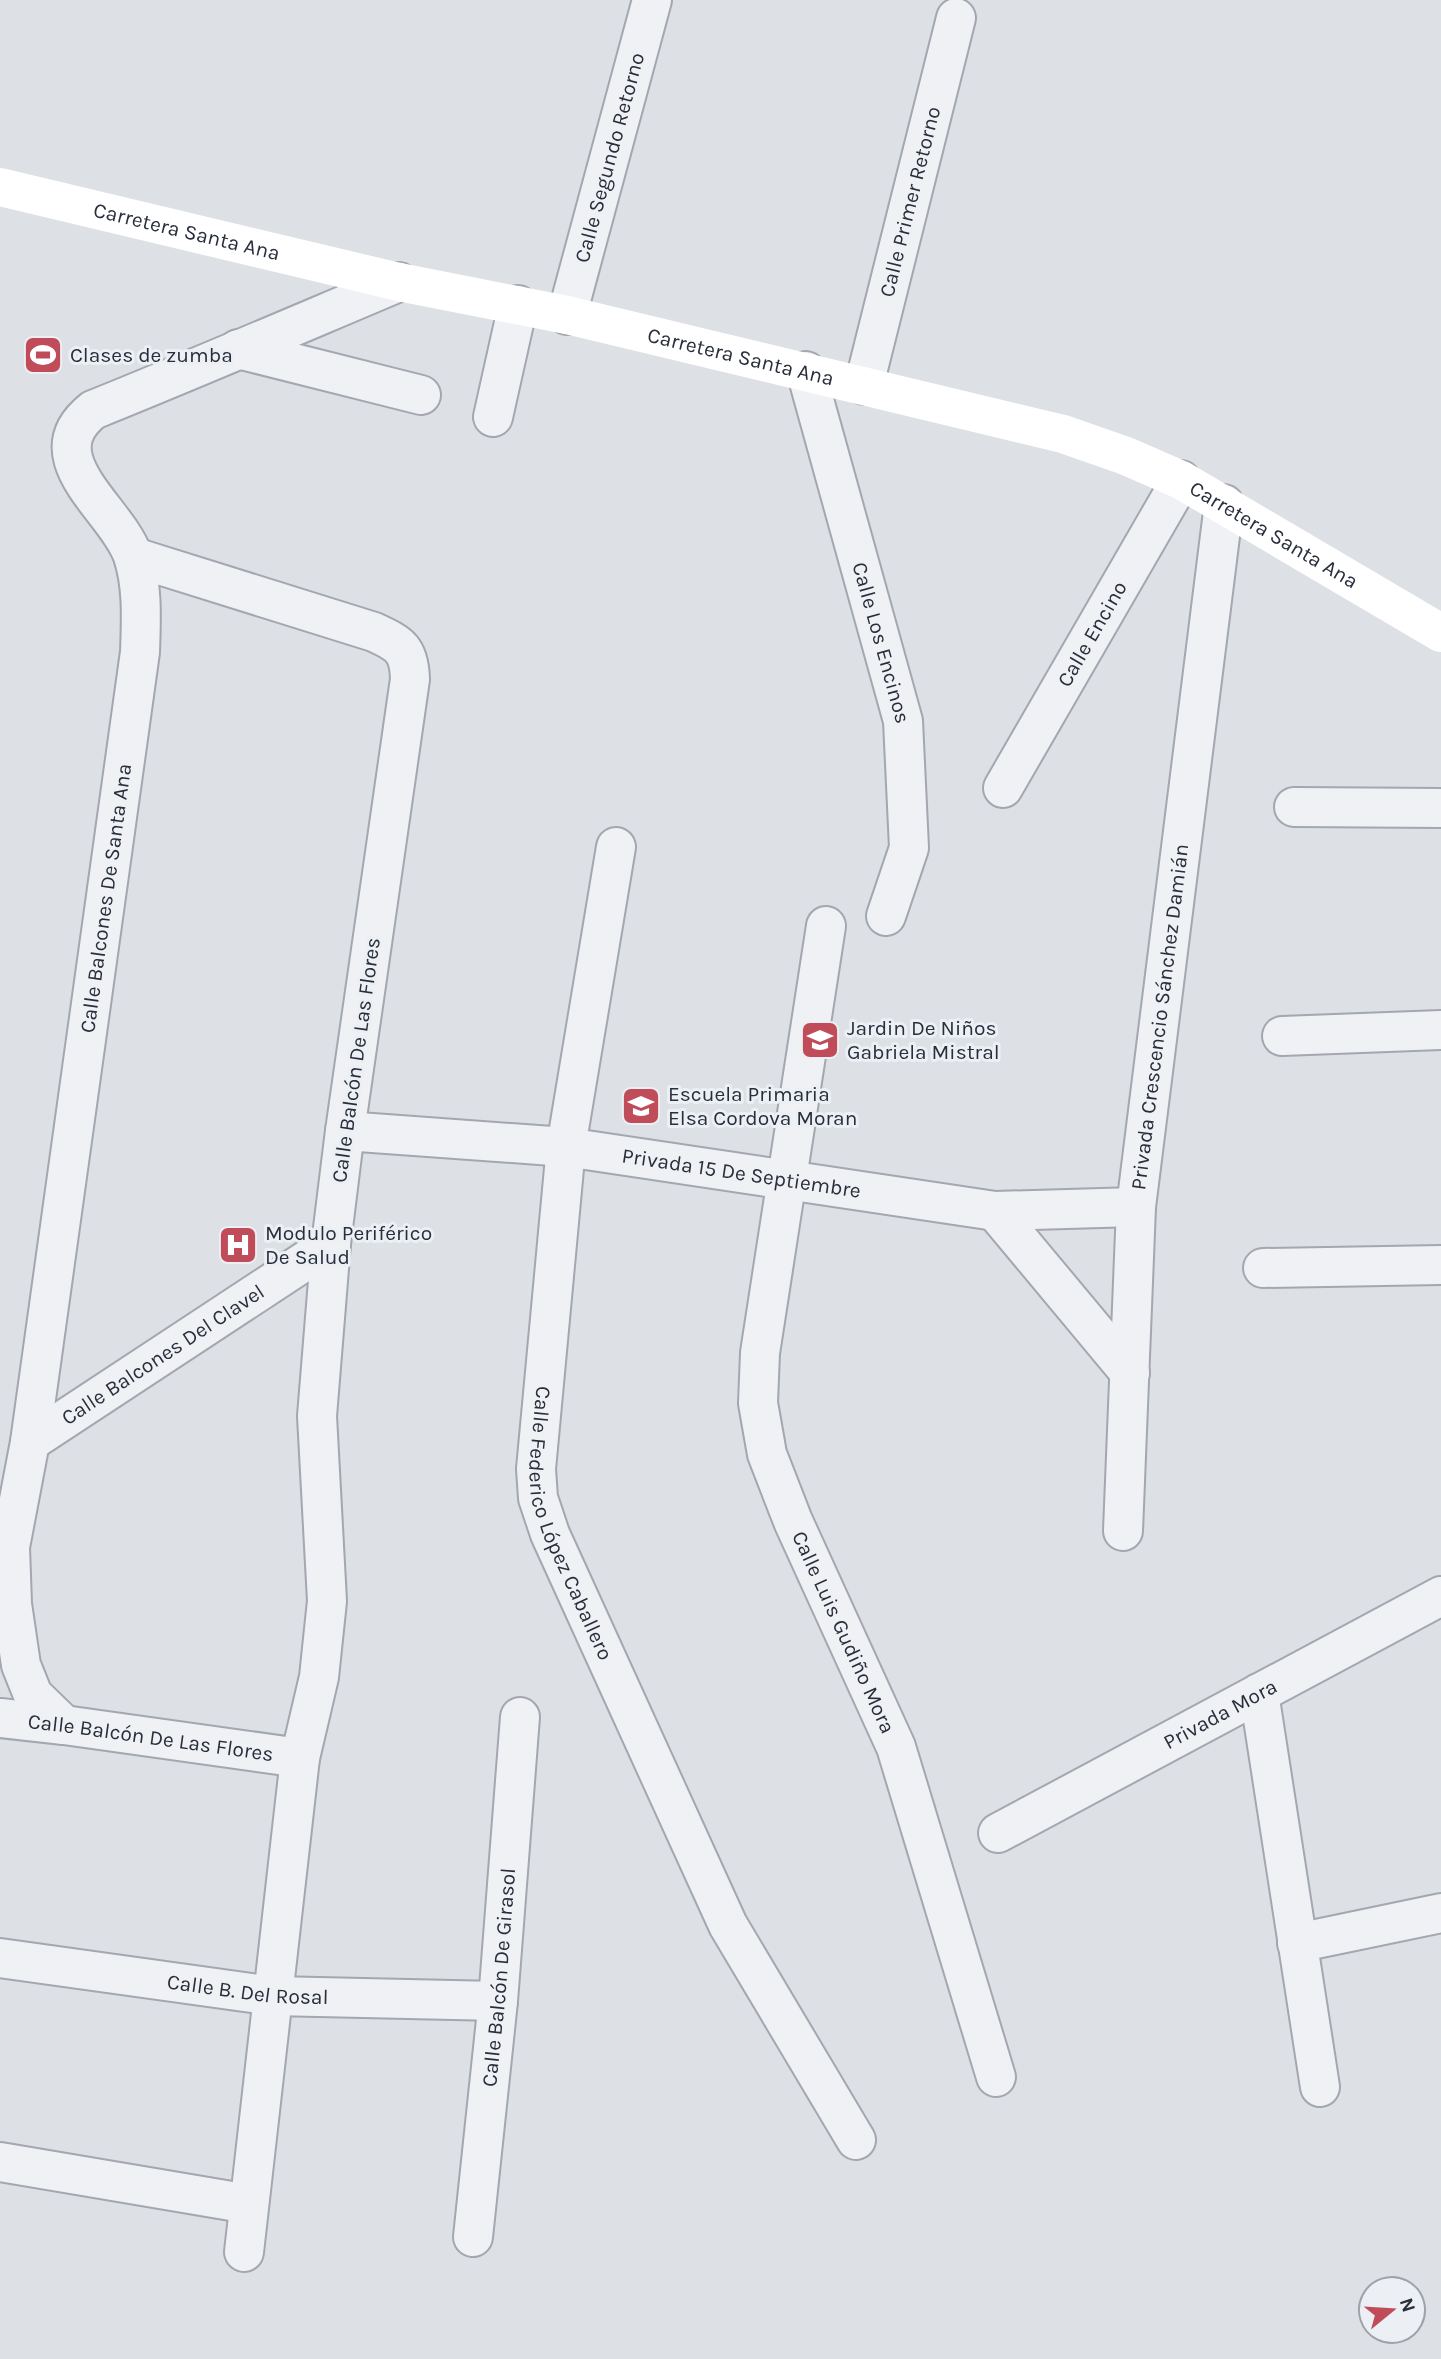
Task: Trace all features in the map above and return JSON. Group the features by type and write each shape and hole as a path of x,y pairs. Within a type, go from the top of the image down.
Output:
{"main road":[{"name":"Carretera Santa Ana","path":"0,187 399,282 567,315 1063,435 1126,456 1181,480 1441,633"}],"street":[{"name":"Calle Segundo Retorno","path":"567,315 652,0"},
{"name":"Calle Primer Retorno","path":"864,385 956,18"},
{"name":"Calle Balcones De Santa Ana","path":"64,1725 33,1695 21,1665 12,1604 10,1546 30,1442 140,652 142,603 134,558 128,543 75,468 71,453 75,429 80,420 93,410 399,282"},
{"path":"493,417 518,305"},
{"path":"238,349 421,395"},
{"name":"Calle Los Encinos","path":"806,371 903,721 909,848 886,916"},
{"name":"Calle Encino","path":"1003,788 1181,480"},
{"name":"Privada Crescencio Sánchez Damián","path":"1123,1531 1136,1207 1224,504"},
{"name":"Calle Balcón De Las Flores","path":"134,558 374,632 395,641 406,652 410,664 331,1244 317,1416 327,1601 319,1677 300,1758 244,2252"},
{"path":"1294,807 1441,808"},
{"name":"Calle Federico López Caballero","path":"616,847 566,1147 536,1469 538,1498 550,1534 729,1925 856,2140"},
{"name":"Calle Luis Gudiño Mora","path":"826,926 760,1353 758,1404 767,1454 793,1521 896,1747 996,2077"},
{"path":"1282,1036 1441,1030"},
{"name":"Privada 15 De Septiembre","path":"345,1131 566,1147 995,1211 1136,1207"},
{"path":"995,1211 1130,1373"},
{"name":"Calle Balcones Del Clavel","path":"30,1442 331,1244"},
{"path":"1263,1268 1441,1265"},
{"name":"Privada Mora","path":"998,1833 1441,1596"},
{"path":"1259,1693 1320,2087"},
{"name":"Calle Balcón De Girasol","path":"473,2236 498,2001 520,1717"},
{"name":"Calle Balcón De Las Flores","path":"0,1718 300,1758"},
{"path":"1297,1943 1441,1913"},
{"name":"Calle B. Del Rosal","path":"0,1958 273,1996 498,2001"},
{"path":"0,2162 249,2204"}],"place":[{"name":"Clases de zumba","path":"43,355"},
{"name":"Jardin De Niños Gabriela Mistral","path":"820,1040"},
{"name":"Escuela Primaria Elsa Cordova Moran","path":"641,1106"},
{"name":"Modulo Periférico De Salud","path":"238,1245"}]}
